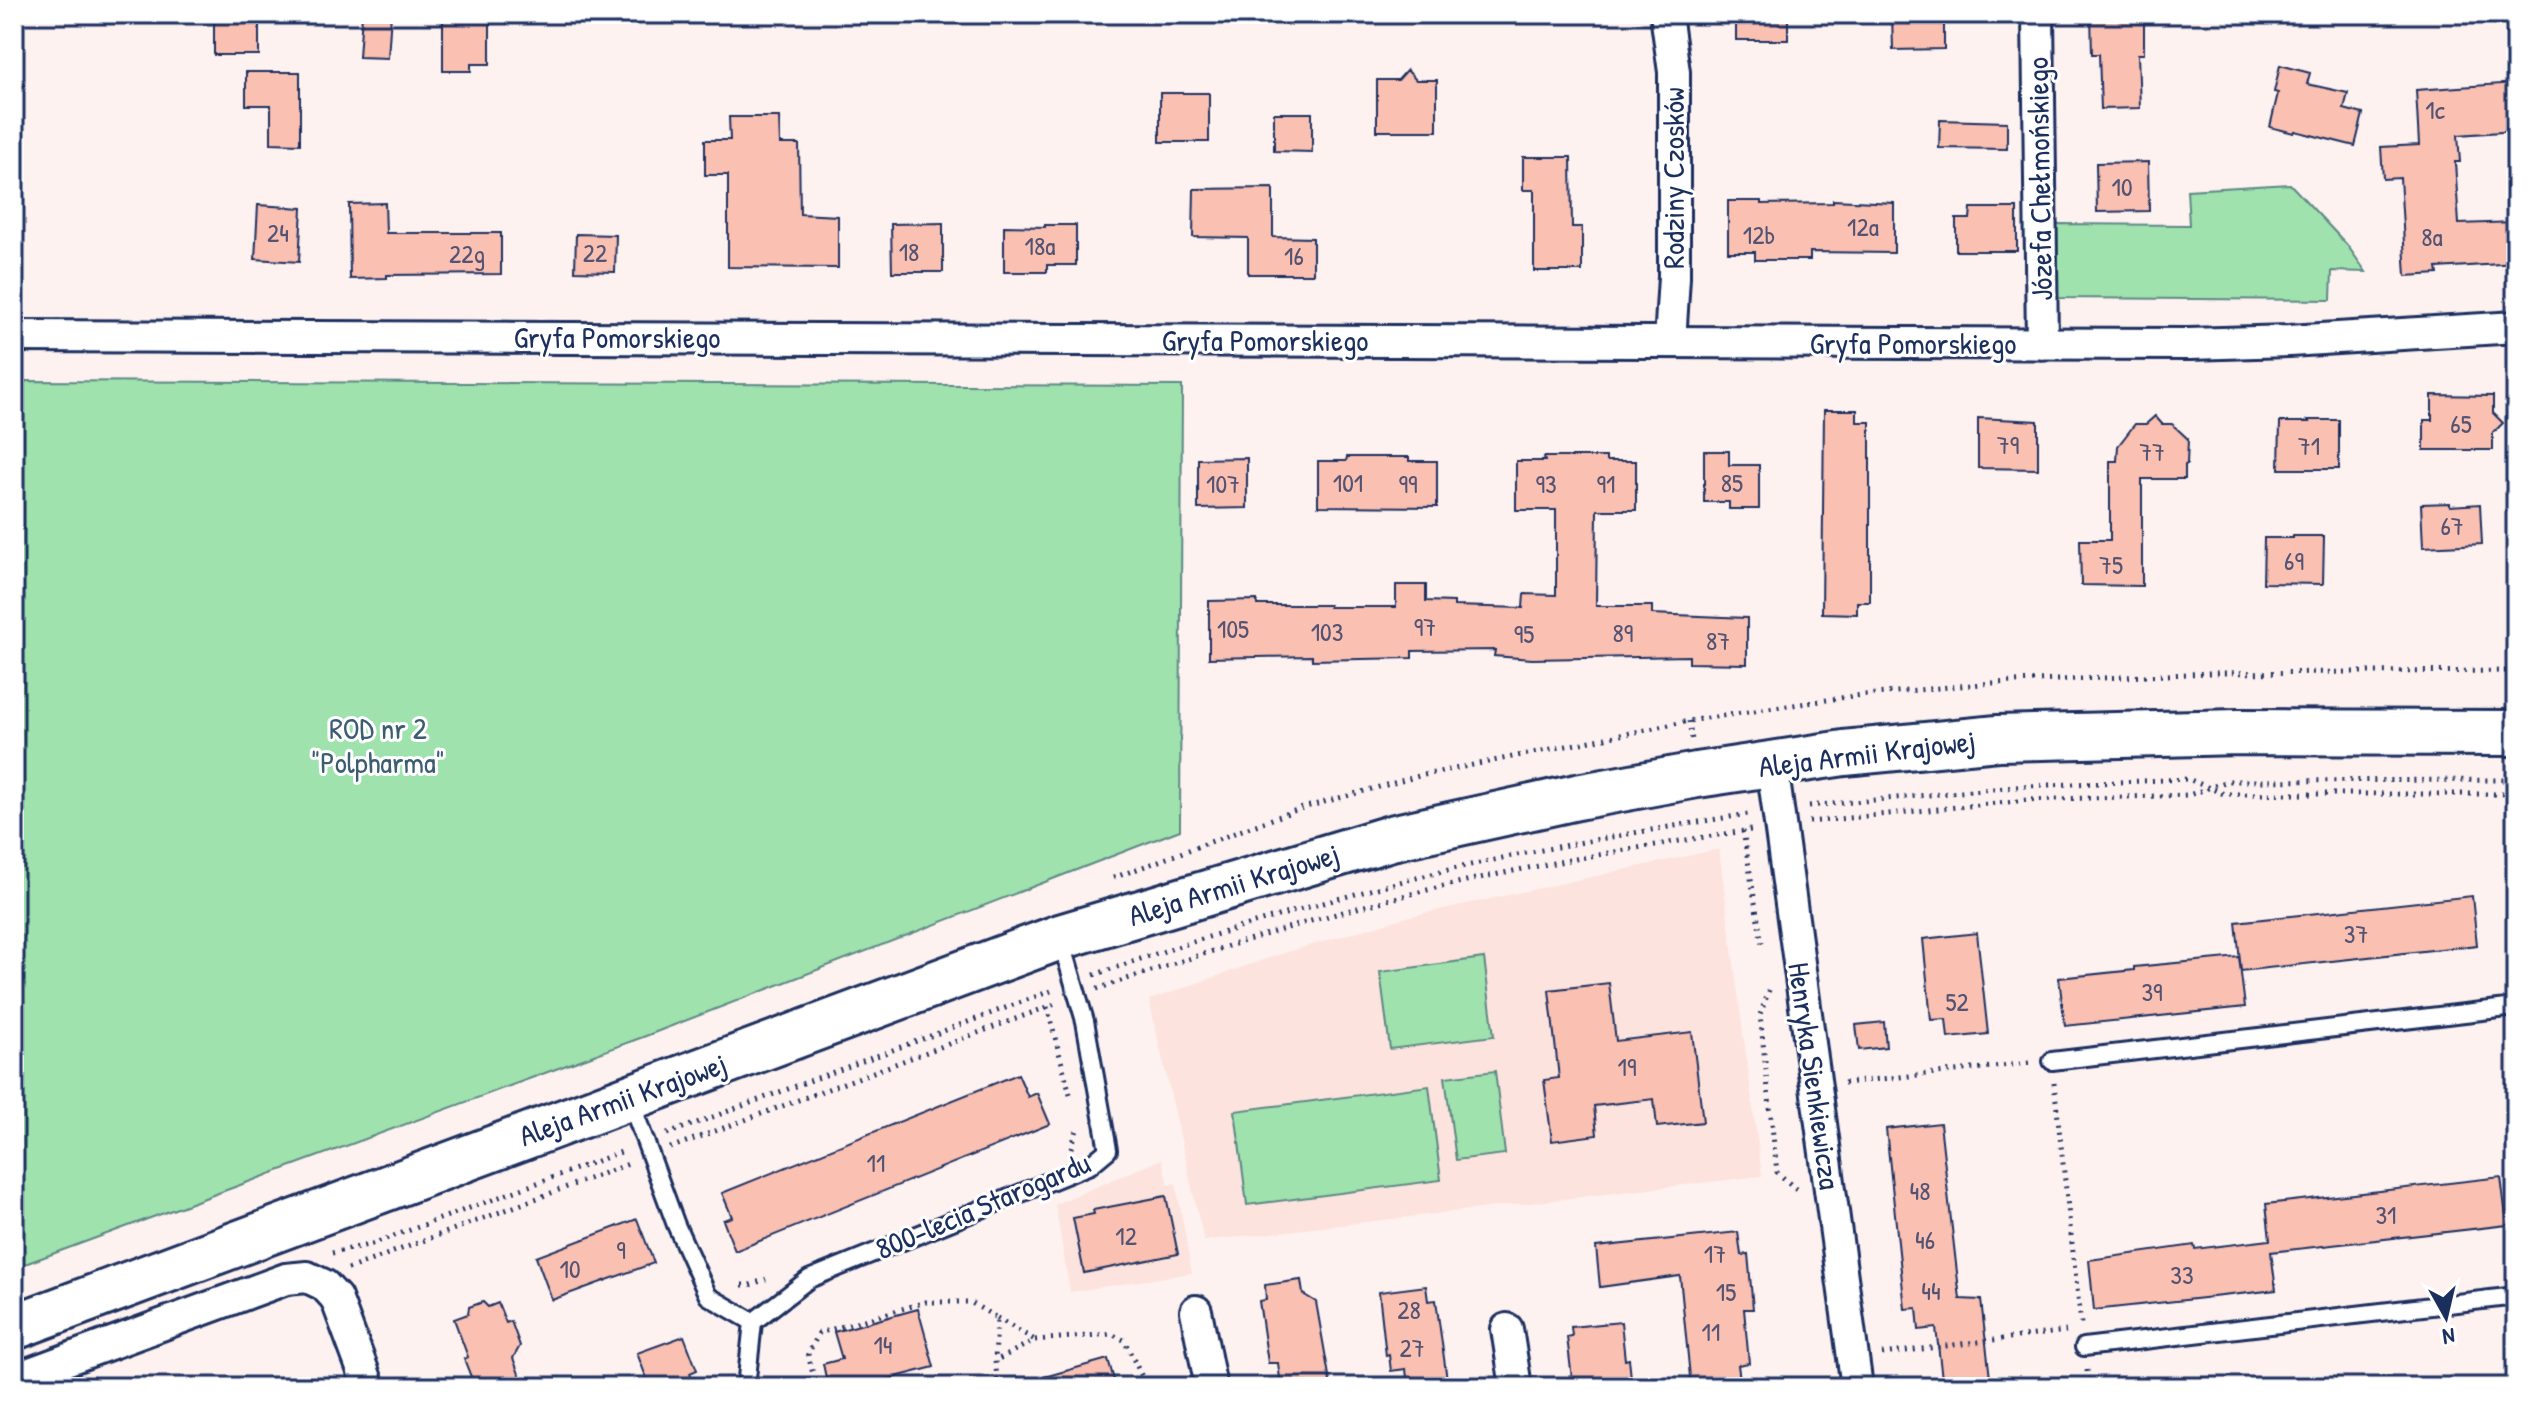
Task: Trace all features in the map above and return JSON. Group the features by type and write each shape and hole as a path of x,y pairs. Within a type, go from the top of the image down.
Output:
{"main road":[{"name":"Aleja Armii Krajowej","path":"14,1327 1060,937 1391,838 1577,797 1697,775 1844,753 1998,738 2239,732 2516,735"}],"street":[{"name":"Rodziny Czosków","path":"1666,14 1674,72 1674,277 1670,342"},
{"name":"Józefa Chełmońskiego","path":"2038,14 2042,344"},
{"name":"Gryfa Pomorskiego","path":"14,336 2189,344 2516,327"},
{"name":"Henryka Sienkiewicza","path":"1772,765 1855,1373"},
{"path":"14,1379 286,1279 307,1277 319,1282 336,1298 369,1387"},
{"path":"1196,1311 1211,1387"},
{"path":"1507,1329 1516,1387"}],"lane":[{"name":"800-lecia Starogardu","path":"753,1322 809,1279 1090,1165 1108,1150 1085,1021 1060,937"},
{"path":"2052,1061 2516,1007"},
{"path":"629,1097 676,1225 708,1296 753,1322 746,1387"},
{"path":"2084,1347 2516,1296"}],"path":[{"path":"319,1282 327,1253 372,1244 648,1149 1047,1007 1075,989 1400,897 1508,872 1743,831 1779,817 1930,793 2188,779 2224,794 2516,794"},
{"path":"319,1282 648,1149 1220,933 1398,883 1636,833 1779,817 2027,800 2189,795 2228,781 2516,780"},
{"path":"1743,831 1762,948"},
{"path":"1767,977 1769,991 1760,1015 1777,1172 1804,1197"},
{"path":"1047,1007 1071,1095"},
{"path":"1815,1085 2052,1061 2089,1387"},
{"path":"1066,1157 1079,1124"},
{"path":"736,1282 750,1285 779,1274"},
{"path":"790,1387 815,1384 808,1354 819,1333 926,1302 970,1302 1035,1340"},
{"path":"996,1387 997,1318"},
{"path":"1855,1373 2082,1329"},
{"path":"995,1361 1035,1340 1111,1334 1124,1340 1147,1387"}],"shaded area":[{"path":"1719,849 1762,1176 1204,1241 1149,1000 1277,955 1407,917"},
{"path":"1162,1159 1168,1185 1176,1183 1192,1273 1070,1292 1055,1204"}],"green space":[{"path":"2290,184 2347,245 2366,272 2332,271 2331,300 2057,298 2056,224 2189,225 2187,190"},
{"name":"ROD nr 2 \"Polpharma\"","path":"14,381 1182,386 1180,830 643,1037 14,1268"},
{"path":"1484,958 1494,1036 1390,1049 1380,972"},
{"path":"1495,1071 1505,1154 1456,1160 1445,1077"},
{"path":"1429,1086 1441,1180 1247,1205 1235,1111"}],"building":[{"path":"214,14 259,14 259,55 214,55"},
{"path":"362,14 391,14 388,58 359,57"},
{"path":"1736,14 1788,14 1788,40 1736,40"},
{"path":"1892,14 1944,14 1944,49 1893,50"},
{"path":"2091,14 2144,14 2144,54 2138,54 2140,108 2101,109 2099,54 2092,54"},
{"path":"443,18 490,18 490,64 471,64 471,71 443,71"},
{"path":"2280,65 2310,73 2307,84 2348,93 2344,109 2363,114 2355,146 2270,127 2278,93 2274,92"},
{"path":"1407,70 1416,80 1437,80 1437,131 1377,131 1377,80 1398,80"},
{"path":"246,72 300,72 300,144 271,143 271,105 246,105"},
{"path":"2516,83 2516,131 2458,135 2460,162 2455,162 2459,224 2516,222 2516,263 2437,268 2438,274 2406,276 2400,178 2383,179 2381,147 2419,145 2416,90"},
{"path":"1160,93 1209,93 1209,142 1160,142"},
{"path":"1274,113 1312,113 1312,152 1274,151"},
{"path":"729,117 779,117 780,144 799,144 800,214 838,216 838,268 728,267 728,175 705,175 705,140 730,140"},
{"path":"1940,120 2007,122 2007,149 1939,148"},
{"path":"1523,157 1571,157 1572,227 1582,227 1582,271 1534,271 1534,190 1523,190"},
{"path":"2148,162 2149,211 2097,212 2096,163"},
{"path":"1273,188 1273,237 1313,238 1313,274 1248,274 1248,238 1193,237 1194,189"},
{"path":"1833,200 1894,203 1894,253 1810,252 1810,260 1755,260 1755,252 1728,252 1728,201 1761,201 1761,204 1833,203"},
{"path":"385,203 386,233 501,233 501,274 387,275 387,278 350,279 349,204"},
{"path":"258,205 302,208 299,262 255,259"},
{"path":"1971,208 2017,208 2017,251 1956,251 1956,219 1970,219"},
{"path":"943,223 943,272 892,272 891,224"},
{"path":"1076,225 1076,265 1047,265 1047,272 1004,272 1004,226"},
{"path":"576,234 616,235 615,272 575,271"},
{"path":"2432,395 2493,396 2493,413 2503,423 2493,433 2493,450 2424,450 2424,420 2432,420"},
{"path":"1824,410 1857,410 1857,422 1870,422 1870,602 1857,602 1857,614 1822,613"},
{"path":"2155,416 2162,424 2172,424 2188,439 2187,464 2185,479 2142,479 2142,586 2081,585 2080,540 2110,540 2110,461 2117,461 2118,446 2135,424 2146,424"},
{"path":"1978,418 2038,421 2038,469 1978,468"},
{"path":"2339,420 2339,469 2279,469 2280,422"},
{"path":"1704,451 1729,451 1729,465 1759,465 1759,509 1729,509 1729,502 1704,502"},
{"path":"1347,457 1409,457 1409,461 1437,461 1437,507 1318,506 1318,461 1346,461"},
{"path":"1544,457 1606,457 1606,461 1636,461 1636,510 1597,510 1596,606 1652,606 1652,614 1747,618 1747,664 1689,663 1689,656 1532,659 1494,656 1495,650 1412,651 1412,658 1209,658 1209,601 1257,600 1257,605 1396,607 1396,585 1426,585 1426,601 1454,602 1454,606 1523,608 1524,594 1556,595 1556,510 1516,510 1516,461 1545,461"},
{"path":"1247,458 1247,508 1198,509 1198,459"},
{"path":"2450,503 2450,506 2480,504 2482,544 2423,547 2421,504"},
{"path":"2324,536 2323,584 2263,583 2264,538"},
{"path":"2472,896 2477,945 2241,971 2236,922"},
{"path":"1977,933 1988,1034 1948,1038 1946,1019 1931,1020 1923,939"},
{"path":"2239,957 2245,1007 2065,1026 2059,978"},
{"path":"1609,983 1616,1041 1692,1032 1703,1122 1657,1127 1654,1099 1594,1106 1597,1135 1552,1141 1544,1080 1559,1078 1549,990"},
{"path":"1884,1022 1886,1047 1859,1050 1856,1025"},
{"path":"1018,1074 1028,1097 1037,1093 1050,1124 735,1251 723,1220 732,1217 722,1193"},
{"path":"1940,1123 1960,1299 1981,1300 1991,1387 1943,1387 1936,1328 1919,1330 1917,1308 1905,1309 1886,1129"},
{"path":"2501,1177 2507,1225 2271,1252 2276,1290 2094,1310 2089,1260 2194,1245 2195,1249 2270,1240 2266,1204"},
{"path":"1166,1196 1178,1254 1084,1273 1073,1218 1094,1214 1093,1210"},
{"path":"637,1219 654,1263 552,1300 536,1257"},
{"path":"1738,1232 1741,1255 1748,1254 1753,1309 1744,1309 1749,1363 1738,1365 1741,1387 1691,1387 1680,1276 1600,1287 1596,1247"},
{"path":"1301,1280 1303,1294 1316,1302 1331,1387 1281,1387 1278,1363 1268,1363 1259,1301 1266,1300 1265,1285"},
{"path":"1426,1286 1428,1301 1436,1300 1448,1387 1408,1387 1406,1369 1391,1371 1389,1355 1386,1356 1379,1292"},
{"path":"483,1302 488,1307 498,1303 506,1323 511,1321 520,1346 513,1358 524,1387 475,1387 454,1319 468,1314 469,1307"},
{"path":"918,1309 934,1367 880,1381 881,1387 828,1387 823,1364 842,1359 834,1332"},
{"path":"1621,1322 1632,1387 1573,1387 1567,1337 1572,1336 1571,1327"},
{"path":"684,1336 697,1370 690,1373 692,1380 671,1387 650,1387 637,1353"},
{"path":"1108,1359 1116,1387 1038,1387 1037,1379"}]}
